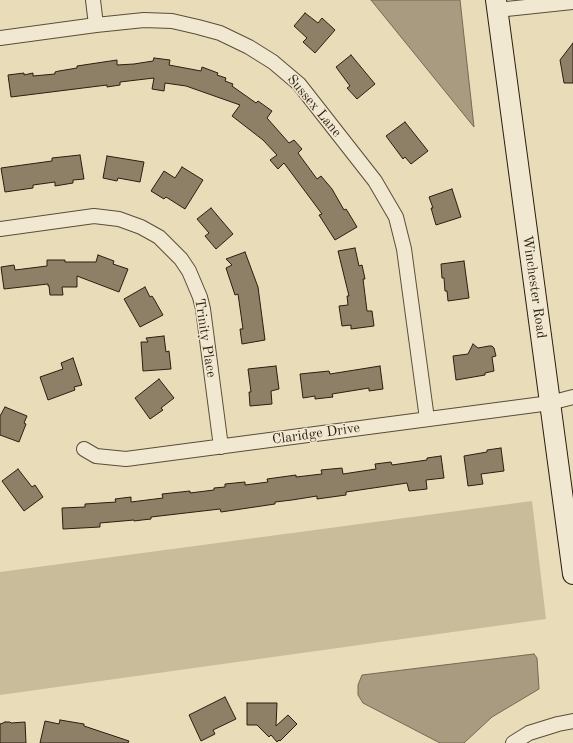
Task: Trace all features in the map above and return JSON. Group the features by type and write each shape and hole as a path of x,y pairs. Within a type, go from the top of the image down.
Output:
{"main road":[{"name":"Winchester Road","path":"496,5 573,574"}],"street":[{"path":"93,0 96,25"},
{"path":"496,5 573,2"},
{"name":"Sussex Lane","path":"0,38 144,20 172,22 220,33 249,47 274,62 299,84 375,181 396,217 404,249 427,419"},
{"name":"Trinity Place","path":"0,229 94,216 119,219 140,227 158,237 181,259 189,271 200,297 203,309 221,447"},
{"name":"Claridge Drive","path":"84,449 96,456 126,459 550,402 573,397"},
{"path":"513,743 529,733 573,721"}],"shaded area":[{"path":"371,0 460,0 474,127"},
{"path":"532,501 546,619 0,695 0,572"},
{"path":"534,654 537,658 539,689 492,717 464,743 440,743 363,703 358,695 358,685 362,675"}],"building":[{"path":"305,13 318,23 322,18 335,30 315,53 303,42 307,38 294,26"},
{"path":"573,43 573,83 564,83 560,60"},
{"path":"351,55 375,84 357,99 347,88 350,86 336,67"},
{"path":"154,58 170,60 169,65 201,71 202,67 218,73 217,75 226,78 225,81 233,84 232,86 256,103 258,101 272,111 267,118 289,143 294,140 302,149 298,153 317,179 321,176 332,189 344,210 346,209 357,227 335,240 319,215 322,214 284,163 278,169 270,160 277,155 263,140 232,116 240,105 186,86 165,83 164,91 152,89 154,78 120,82 120,85 107,87 107,85 11,97 8,75 24,73 24,75 33,73 33,76 55,74 55,72 77,68 77,66 117,60 117,65 134,64 153,61"},
{"path":"405,122 428,151 411,164 405,157 403,159 386,136"},
{"path":"80,155 84,179 73,180 73,183 55,186 55,182 33,185 33,188 5,192 1,168 52,161 52,158"},
{"path":"107,156 144,162 140,182 118,178 117,181 103,178"},
{"path":"182,167 203,180 185,209 166,197 164,199 151,191 164,171 175,178"},
{"path":"452,189 461,217 436,225 431,208 433,208 429,197"},
{"path":"211,208 233,234 216,249 205,236 209,233 197,219"},
{"path":"355,248 359,266 362,265 365,279 363,279 367,311 372,311 374,326 351,329 351,325 342,326 339,306 348,305 347,296 349,296 338,251"},
{"path":"245,252 258,287 265,340 242,344 240,329 243,329 238,294 235,295 226,268 232,265 226,259"},
{"path":"98,255 114,261 113,264 128,269 119,292 77,276 77,287 62,287 63,295 50,295 48,284 4,289 1,267 14,265 15,270 47,266 47,260 65,260 65,262 96,262"},
{"path":"464,261 469,298 448,301 447,291 445,291 444,278 442,278 441,264"},
{"path":"145,287 150,297 152,296 163,315 140,327 124,299"},
{"path":"164,336 166,352 169,351 171,369 143,371 141,342 148,342 146,338"},
{"path":"473,344 478,348 492,346 494,348 496,356 492,357 494,371 485,373 485,375 456,380 453,356 468,354"},
{"path":"73,358 82,385 74,387 75,390 48,400 40,377 63,369 61,363"},
{"path":"276,366 279,389 271,391 272,404 250,406 249,392 251,392 248,369"},
{"path":"380,366 383,389 369,391 369,388 332,394 333,397 315,399 315,396 303,398 300,374 329,371 330,374"},
{"path":"159,379 174,398 161,408 163,410 150,419 135,398"},
{"path":"5,407 27,416 24,423 26,424 19,442 0,435 0,416"},
{"path":"501,448 504,471 481,474 483,484 468,486 464,456"},
{"path":"441,456 444,478 426,480 427,489 409,491 407,483 346,492 346,495 317,499 317,496 221,512 220,509 151,517 151,519 134,521 100,523 100,527 63,529 62,508 85,507 85,504 116,502 115,499 131,497 131,502 163,498 162,494 214,490 214,488 225,487 225,484 245,482 245,485 268,482 267,479 296,475 296,477 322,474 321,470 342,468 343,474 376,469 375,464 391,462 392,465 427,460 427,458"},
{"path":"18,469 32,487 35,485 43,497 24,511 2,481"},
{"path":"225,697 236,719 213,730 215,734 201,741 189,715"},
{"path":"247,703 277,703 276,726 288,715 297,724 280,741 279,740 277,742 271,735 269,737 257,725 247,725"},
{"path":"60,720 84,724 84,726 129,741 128,743 40,743 45,721 59,724"},
{"path":"5,722 25,722 26,743 0,743 0,724"}]}
